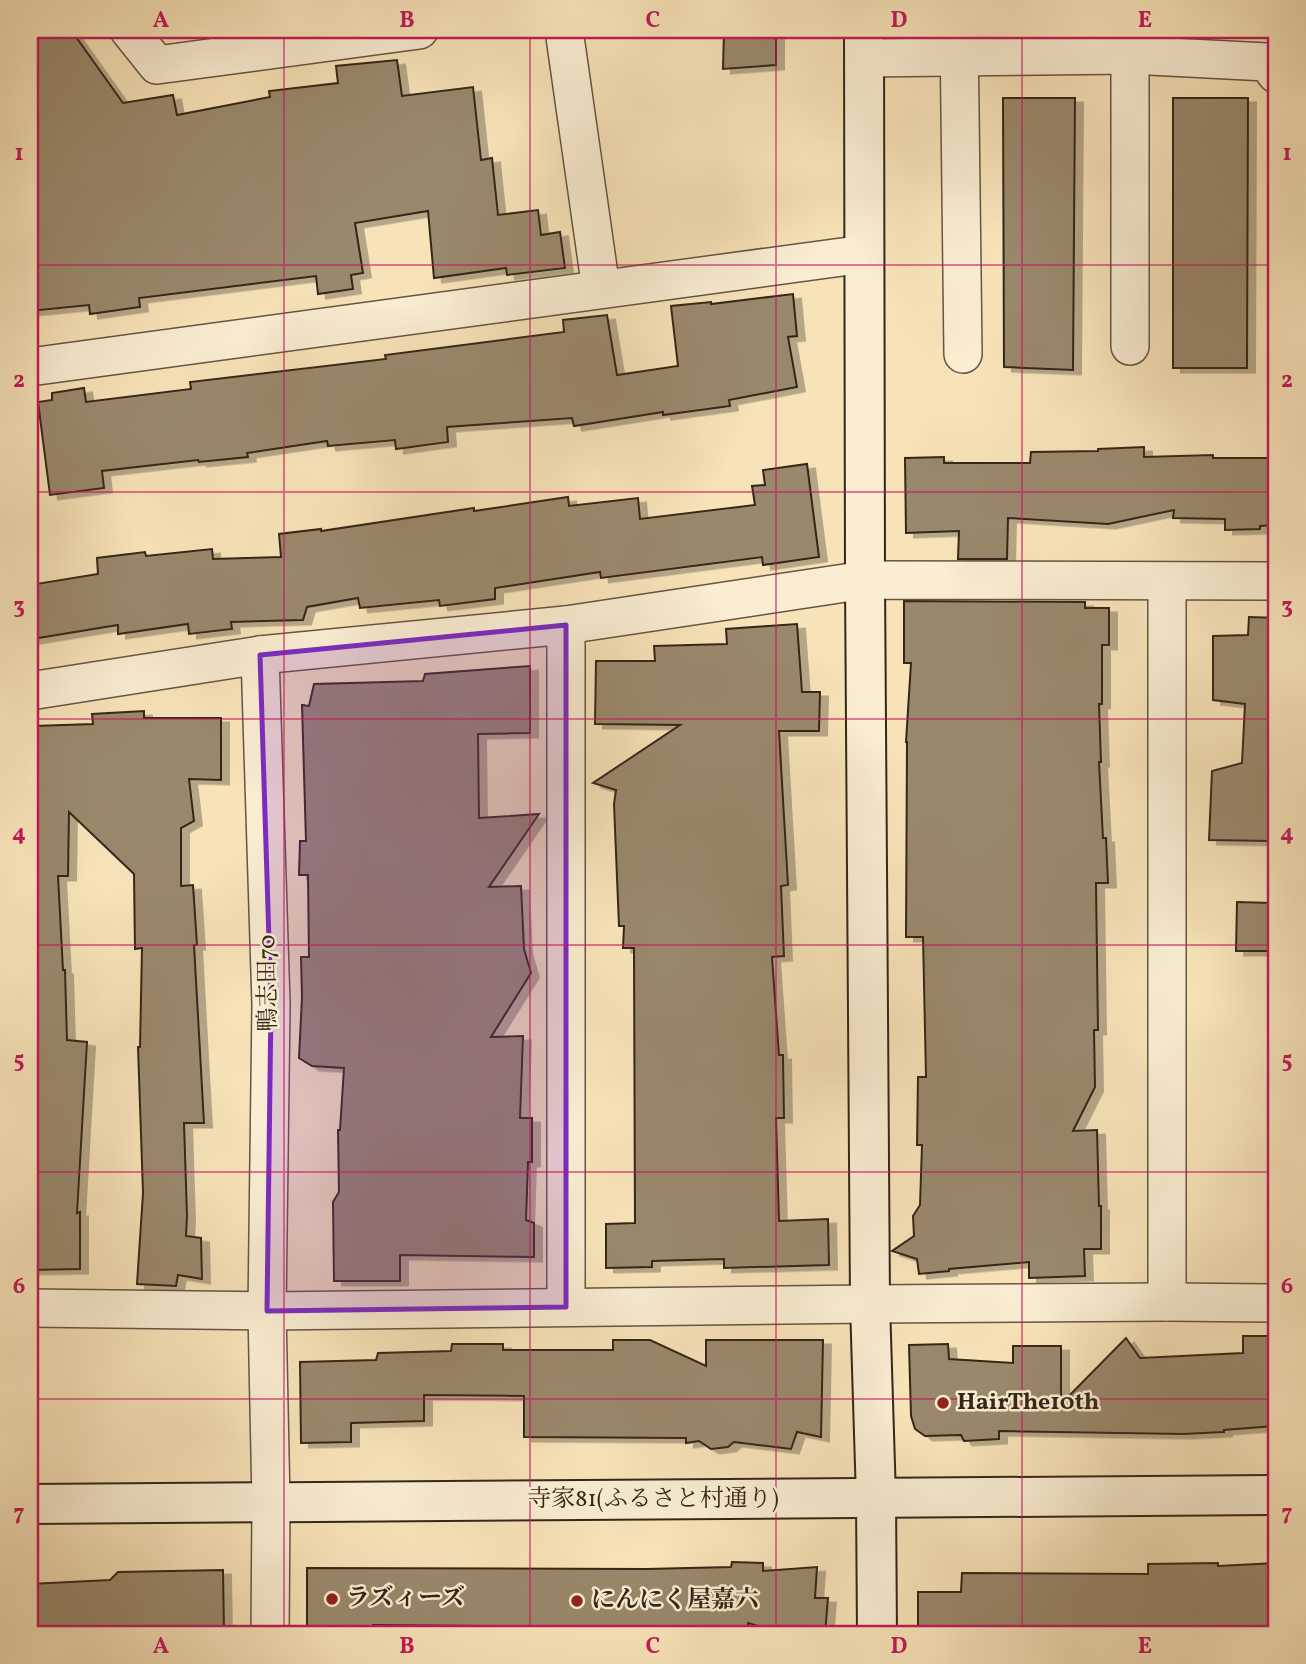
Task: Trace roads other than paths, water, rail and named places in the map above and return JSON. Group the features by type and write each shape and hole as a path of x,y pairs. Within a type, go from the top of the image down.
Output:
{"street":[{"path":"129,30 157,65 419,30"},
{"path":"564,30 601,289"},
{"path":"959,43 963,354"},
{"path":"1130,43 1130,346"},
{"path":"877,1634 870,1304 864,44 1130,43 1266,62 1276,74"},
{"path":"30,367 864,254"},
{"path":"30,691 260,655 566,625 865,580 1276,581"},
{"path":"1167,581 1167,1302"},
{"path":"566,625 566,1307"},
{"name":"鴨志田70","path":"260,655 271,1004 267,1311 271,1503 270,1634"},
{"path":"30,1308 267,1311 870,1304 1276,1303"},
{"name":"寺家81(ふるさと村通り)","path":"30,1504 1276,1495"}],"place":[{"name":"HairThe10th","path":"943,1403"},
{"name":"ラズィーズ","path":"332,1599"},
{"name":"にんにく屋嘉六","path":"577,1601"}]}
